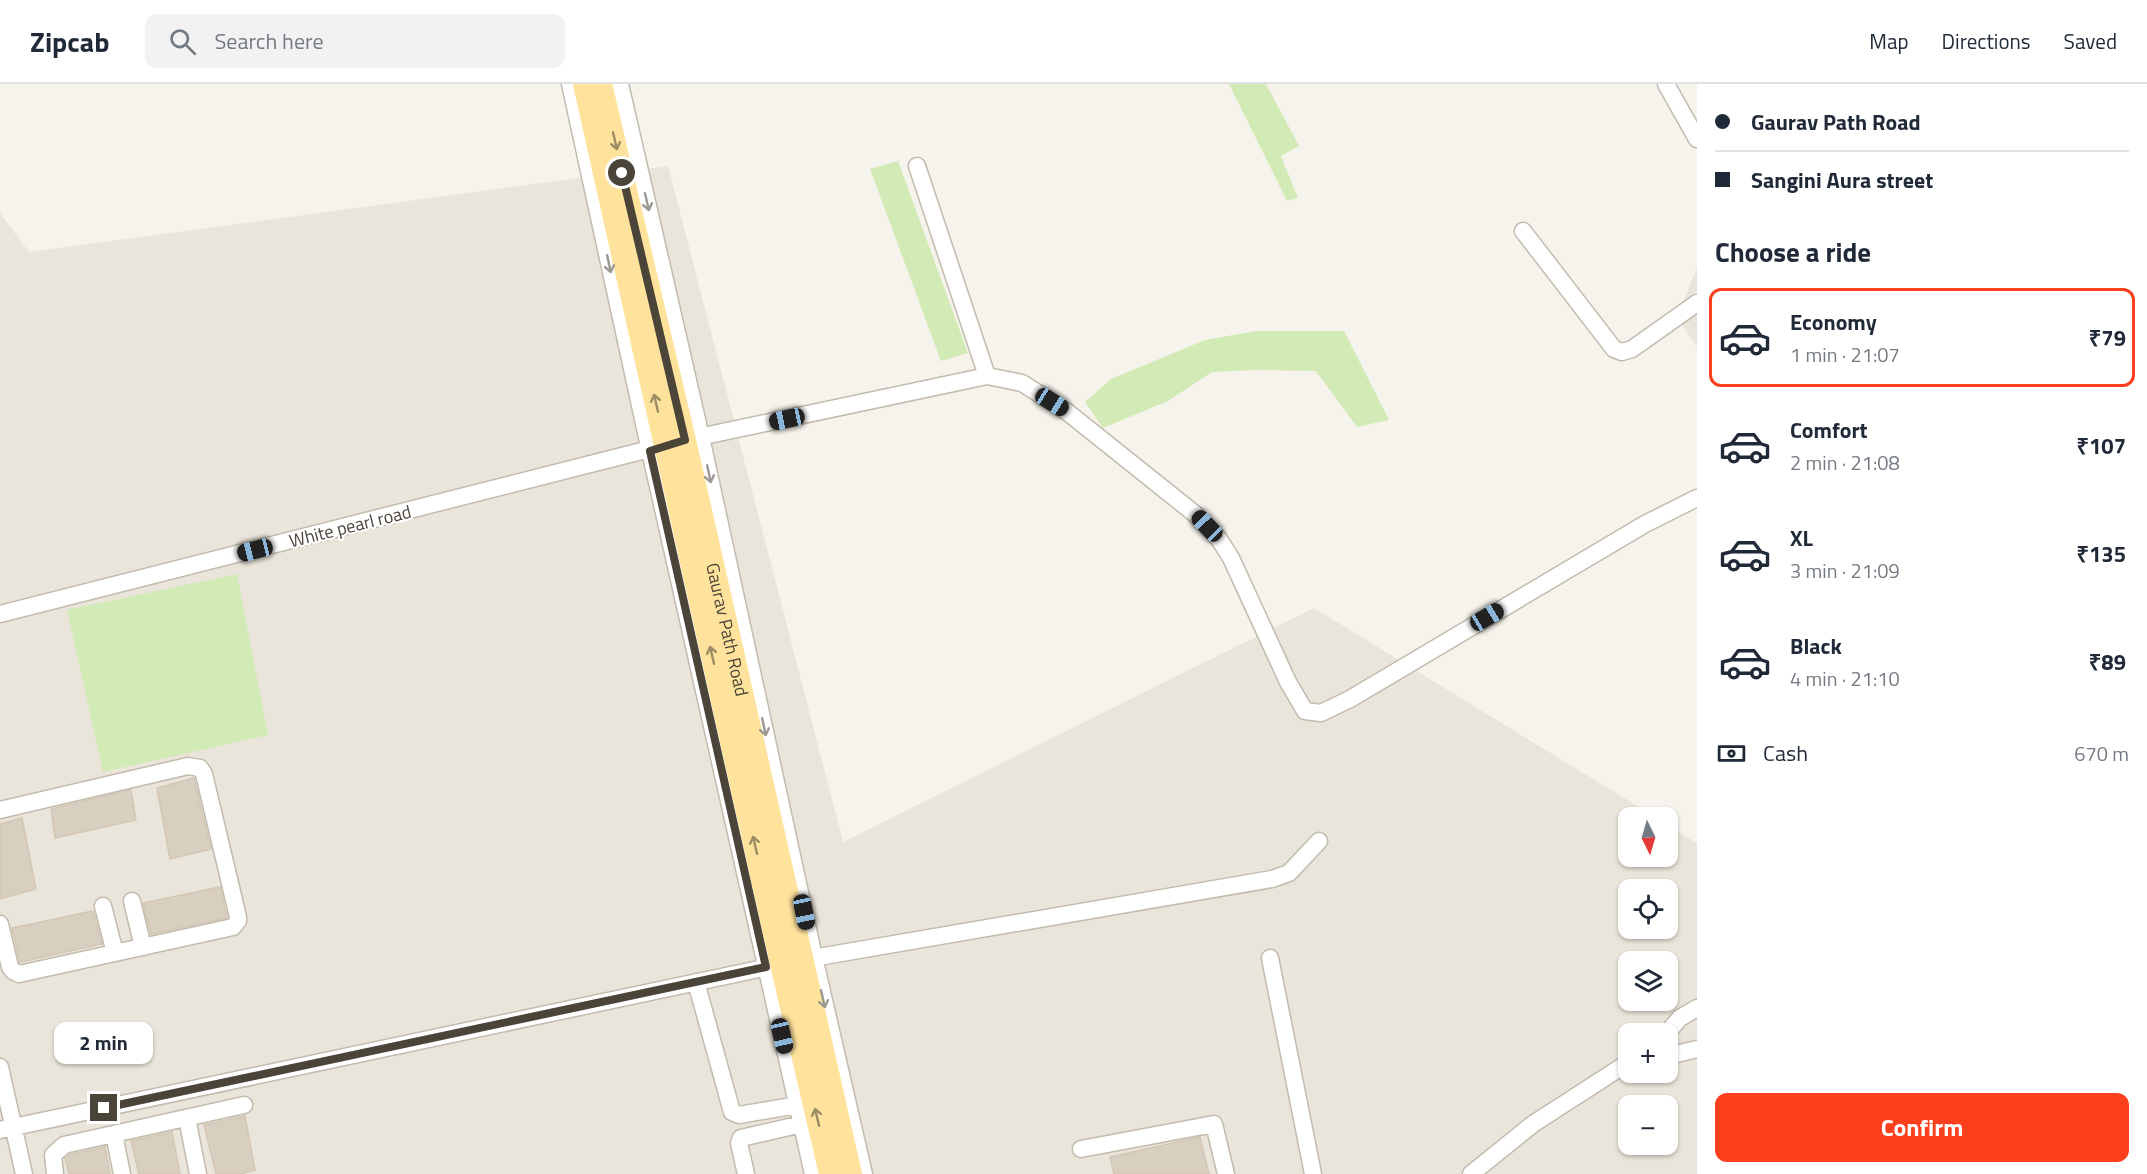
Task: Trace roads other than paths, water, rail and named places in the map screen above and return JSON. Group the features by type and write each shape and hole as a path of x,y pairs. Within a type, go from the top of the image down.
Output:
{"main road":[{"name":"Gaurav Path Road","path":"584,84 675,444"},
{"name":"Gaurav Path Road","path":"601,84 675,444 790,962 830,1174"},
{"name":"Gaurav Path Road","path":"790,962 851,1174"}],"street":[{"path":"570,84 675,444 790,962 864,1174"},
{"path":"620,84 675,444"},
{"path":"1666,84 1697,139"},
{"path":"917,166 987,376 1022,383 1066,411 1195,514 1232,558 1288,682 1305,711 1321,713 1350,699 1645,524 1697,498"},
{"path":"1523,231 1614,350 1622,352 1632,350 1697,303"},
{"name":"White pearl road","path":"0,614 675,444 987,376"},
{"path":"0,810 188,766 203,770 238,921 233,927 15,974 10,967 0,926"},
{"path":"6,1128 790,962 1272,879 1289,873 1319,841"},
{"path":"132,901 143,947"},
{"path":"103,906 115,953"},
{"path":"1270,958 1314,1174"},
{"path":"790,962 798,1105 813,1174"},
{"path":"696,982 732,1112 738,1115 798,1105"},
{"path":"1676,1023 1697,1008"},
{"path":"1678,1054 1697,1049"},
{"path":"1678,1058 1697,1063"},
{"path":"0,1067 6,1128 24,1174"},
{"path":"1471,1174 1533,1124 1618,1069"},
{"path":"54,1174 53,1155 57,1149 69,1143 244,1105"},
{"path":"187,1118 198,1174"},
{"path":"746,1174 739,1143 741,1138 802,1124"},
{"path":"1081,1149 1214,1124 1226,1174"},
{"path":"114,1134 122,1174"}]}
